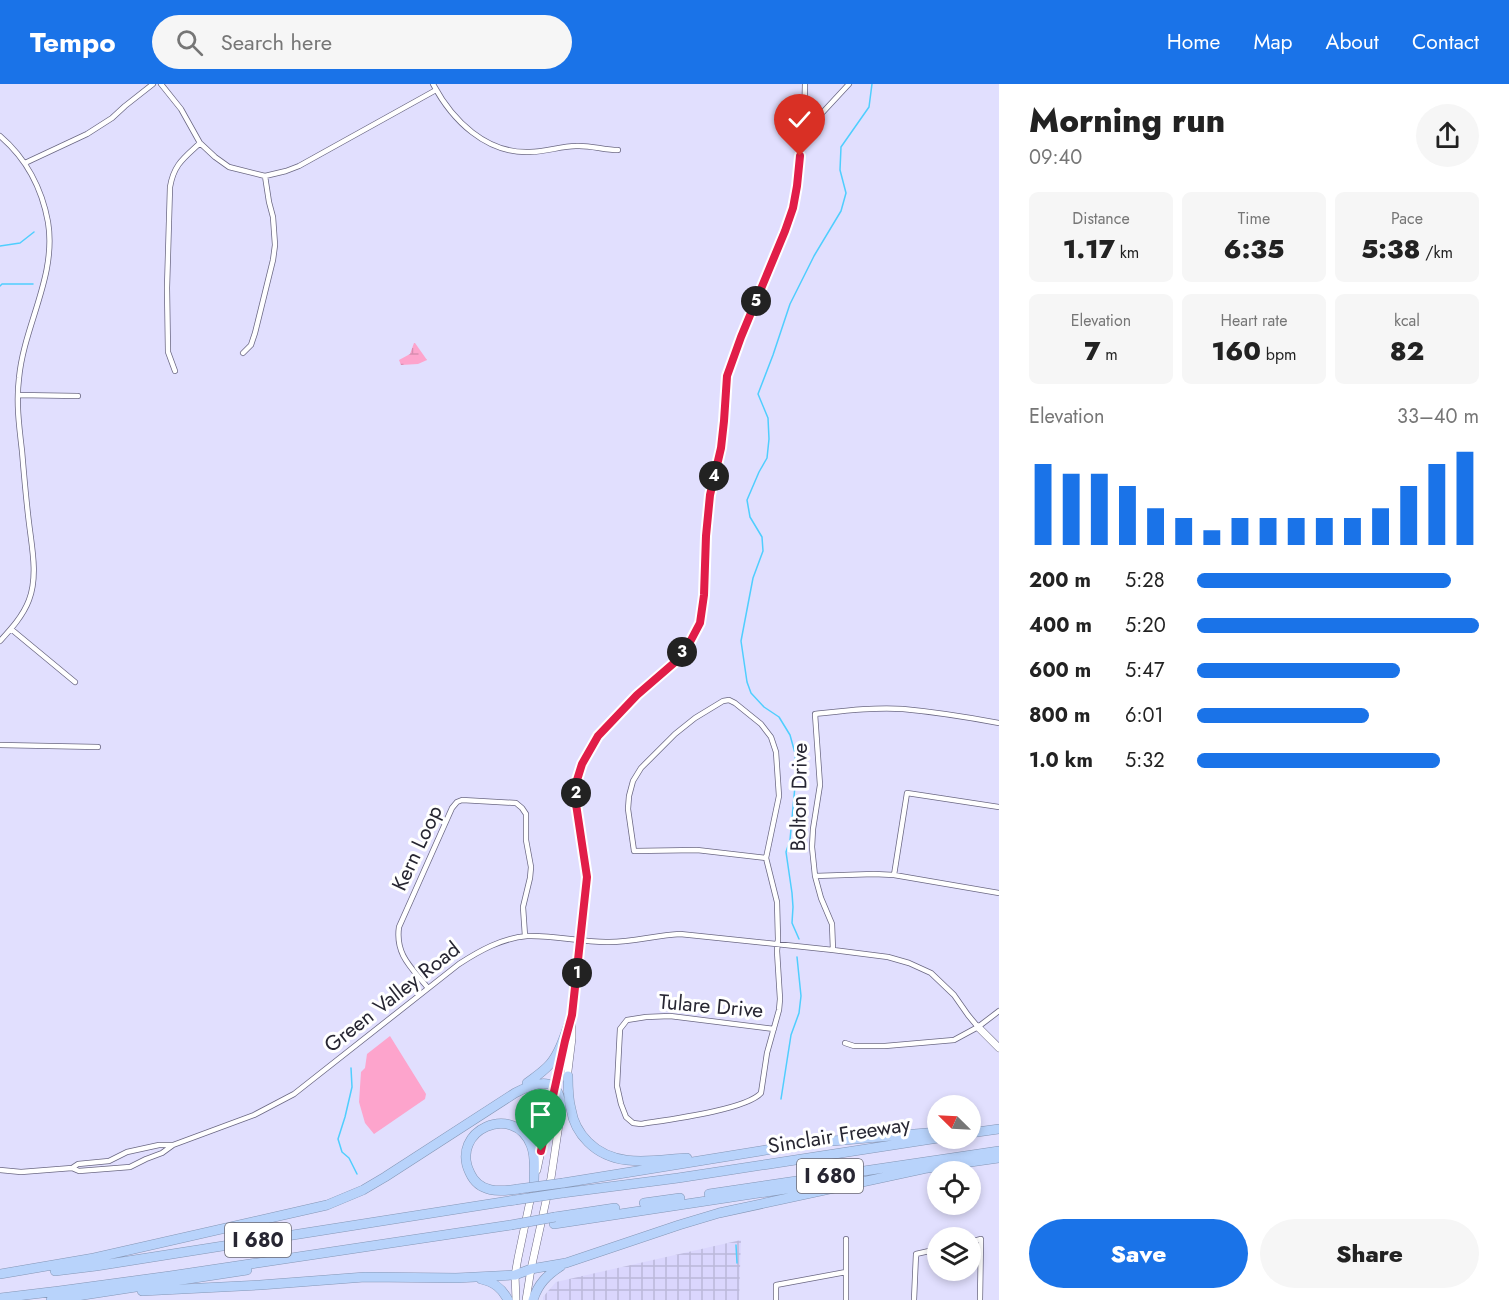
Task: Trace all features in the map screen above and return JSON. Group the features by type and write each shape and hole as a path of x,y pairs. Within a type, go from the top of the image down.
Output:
{"highway":[{"path":"0,1275 104,1256 302,1212 327,1205 363,1190 515,1093 543,1071 558,1051 572,1015"},
{"path":"568,1076 571,1110 576,1126 590,1143 609,1156 638,1161 750,1152"},
{"path":"515,1093 536,1083 546,1083 554,1088 560,1097 561,1114"},
{"path":"534,1182 533,1151 524,1133 509,1125 494,1124 486,1126 474,1135 467,1148 466,1162 471,1176 479,1185 489,1190 502,1192 832,1140 927,1133"},
{"path":"981,1131 999,1129"},
{"name":"Sinclair Freeway","path":"0,1275 96,1266 515,1200 678,1178 927,1140"},
{"name":"I 680","path":"51,1300 555,1221 662,1200 999,1151"},
{"name":"I 680","path":"977,1161 999,1158"},
{"path":"456,1278 515,1275 531,1269 566,1263 719,1213 927,1168"},
{"name":"I 680","path":"591,1215 651,1209 927,1168"},
{"name":"I 680","path":"0,1298 510,1228"},
{"path":"533,1300 544,1279 566,1263"},
{"path":"104,1292 159,1291 365,1277 456,1278 491,1282 500,1288 508,1300"}],"street":[{"path":"25,163 87,134 112,118 153,84"},
{"path":"161,84 181,109 200,143 215,157 229,167 265,176 299,166 436,90"},
{"path":"433,84 464,126 497,146 526,153 577,146 618,150"},
{"path":"526,1300 551,1178 572,1038 572,1015 587,877 576,804 577,780 590,747 598,736 637,695 674,663 690,642 700,623 704,595 710,495 721,448 727,376 793,208 804,125 805,84"},
{"path":"804,125 823,112 849,84"},
{"path":"0,136 25,163 42,201 48,223 49,243 46,272 21,361 18,395 33,576 29,599 24,610 0,641"},
{"path":"175,371 168,352 170,187 177,165 200,143"},
{"path":"243,353 250,345 255,333 273,260 275,230 265,176"},
{"path":"18,395 78,396"},
{"path":"11,629 75,682"},
{"path":"766,858 697,850 634,851 628,809 633,781 641,768 675,734 695,718 723,701 729,700 735,703 761,724 771,737 777,752 779,796 766,858 777,903 780,999 774,1029"},
{"name":"Bolton Drive","path":"833,950 832,924 815,876 812,847 820,785 815,714 901,709 999,723"},
{"path":"0,745 98,747"},
{"path":"894,875 907,793 999,807"},
{"name":"Kern Loop","path":"428,988 401,953 398,944 399,927 452,808 457,802 467,800 516,803 526,814 526,840 531,867 523,907 525,936"},
{"path":"815,876 894,875 999,893"},
{"name":"Green Valley Road","path":"173,1145 254,1115 294,1094 459,964 480,950 525,936 613,942 680,934 888,957 909,963 931,974 954,995 978,1027"},
{"path":"845,1042 854,1046 885,1046 954,1040 978,1027 999,1011"},
{"path":"516,1300 515,1275 520,1244 572,1015"},
{"name":"Tulare Drive","path":"670,1016 774,1029 766,1053 761,1093 755,1099 726,1108 641,1124 633,1123 626,1117 617,1086 620,1029 627,1020 670,1016"},
{"path":"978,1027 999,1048"},
{"path":"72,1168 78,1164 115,1159 127,1152 159,1145 173,1145"},
{"path":"0,1170 21,1172 72,1168 79,1171 118,1169 130,1167 162,1153 173,1145"},
{"path":"138,1150 144,1154 144,1160"},
{"path":"115,1159 113,1165 118,1169"},
{"path":"846,1239 846,1300"},
{"path":"914,1300 916,1254 927,1252"},
{"path":"776,1300 776,1285 846,1272"},
{"path":"980,1281 980,1300"}],"shaded area":[{"path":"741,1240 739,1300 543,1300 556,1282"}],"green space":[{"path":"414,343 427,360 418,364 401,365 399,360 410,354"},
{"path":"390,1036 426,1094 425,1099 374,1134 365,1123 359,1102 361,1072 365,1068 367,1054"}],"waterway":[{"path":"799,939 792,923 792,893 786,852 790,840 796,775 795,753 790,735 779,717 764,707 751,693 747,682 741,641 753,578 763,551 762,537 750,517 747,500 767,458 769,439 768,418 758,394 790,304 814,256 841,211 846,193 840,170 841,147 869,107 872,84"},
{"path":"0,246 20,243 34,232"},
{"path":"0,286 2,284 33,284"},
{"path":"781,1099 791,1035 799,1013 801,996 797,957"},
{"path":"351,1068 352,1087 338,1139 342,1152 349,1158 357,1174"},
{"path":"736,1245 737,1263"}],"route":[{"path":"541,1151 572,1015 587,877 576,804 577,780 590,747 598,736 637,695 674,663 690,642 700,623 704,595 710,495 721,448 727,376 793,208 800,156"}]}
